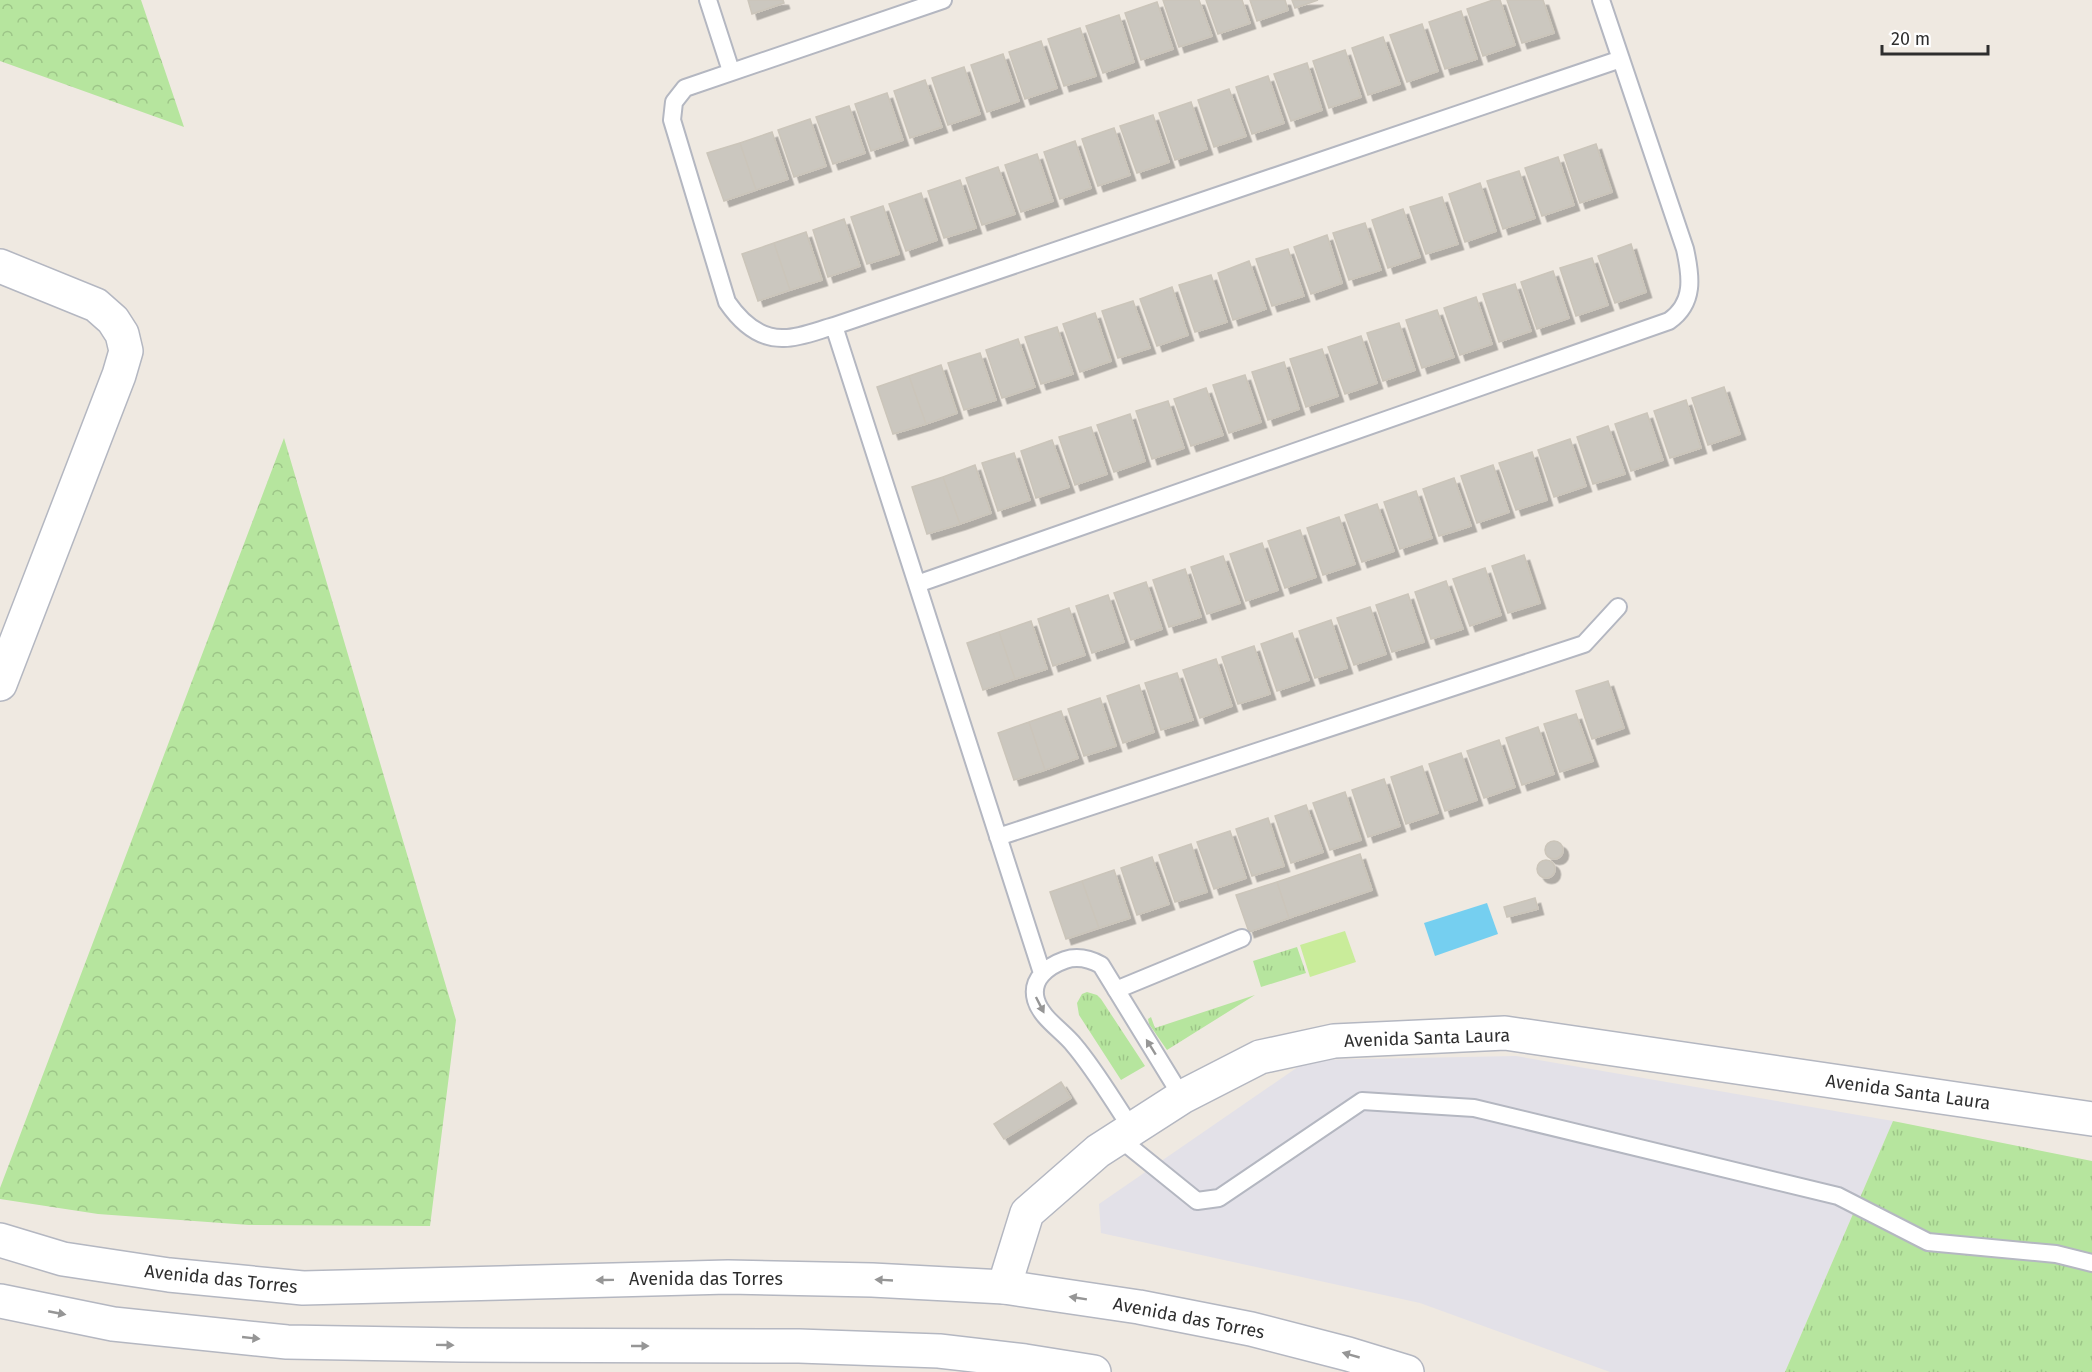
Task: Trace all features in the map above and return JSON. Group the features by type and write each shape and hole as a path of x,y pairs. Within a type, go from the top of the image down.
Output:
{"main road":[{"path":"0,266 96,305 113,320 122,334 126,351 119,375 0,684"},
{"name":"Avenida Santa Laura","path":"1004,1287 1027,1213 1098,1151 1182,1097 1260,1057 1334,1041 1505,1033 2092,1119"},
{"name":"Avenida das Torres","path":"0,1240 63,1259 169,1275 303,1288 728,1277 872,1280 1004,1287 1138,1307 1251,1329 1407,1372"},
{"path":"0,1301 113,1324 287,1342 799,1346 939,1351 1094,1372"}],"lane":[{"path":"708,0 731,71"},
{"path":"944,0 685,88 674,102 672,120 727,302 745,325 773,337 784,339 834,326 1621,59"},
{"path":"917,584 1669,321 1677,315 1683,308 1690,289 1687,257 1601,0"},
{"path":"834,326 1042,973"},
{"path":"998,837 1584,644 1618,607"},
{"path":"1116,990 1242,938"},
{"path":"1182,1097 1101,965 1081,958 1069,959 1054,964 1042,973 1035,993 1036,1003 1074,1045 1125,1134 1197,1201 1219,1198 1362,1101 1474,1108 1838,1196 1928,1242 2056,1254 2092,1263"}],"shaded area":[{"path":"1516,1056 1893,1121 1785,1372 1610,1372 1420,1303 1101,1233 1099,1204 1308,1060"}],"green space":[{"path":"0,0 141,0 184,127 0,61"},
{"path":"284,438 456,1020 430,1226 249,1225 98,1214 0,1199 0,1188"},
{"path":"1345,931 1356,962 1310,977 1300,945"},
{"path":"1297,947 1306,973 1261,987 1253,961"},
{"path":"1087,992 1101,999 1145,1066 1121,1080 1079,1015 1077,1003 1082,994"},
{"path":"1255,995 1167,1050 1149,1024 1148,1019 1151,1017 1155,1028"},
{"path":"1893,1121 2092,1161 2092,1372 1785,1372"}],"water":[{"path":"1487,903 1498,934 1435,956 1424,923"}],"building":[{"path":"748,0 783,0 784,3 752,14"},
{"path":"1163,0 1199,0 1212,36 1179,47"},
{"path":"1206,0 1242,0 1250,23 1218,34"},
{"path":"1250,0 1285,0 1288,10 1257,21"},
{"path":"1292,0 1318,0 1295,8"},
{"path":"1493,0 1500,0 1515,45 1483,56 1467,9"},
{"path":"1507,0 1543,0 1554,33 1522,43"},
{"path":"1157,2 1173,49 1141,60 1125,13"},
{"path":"1461,11 1477,59 1445,69 1429,22"},
{"path":"1119,15 1134,62 1103,73 1086,26"},
{"path":"1422,24 1438,71 1407,82 1390,35"},
{"path":"1080,28 1096,76 1064,86 1048,39"},
{"path":"1383,37 1400,84 1368,95 1352,48"},
{"path":"1041,41 1057,88 1025,99 1009,52"},
{"path":"1345,50 1361,97 1329,108 1313,61"},
{"path":"1003,54 1019,101 987,112 971,65"},
{"path":"1307,63 1322,110 1291,121 1274,74"},
{"path":"964,67 980,114 948,125 932,78"},
{"path":"1268,76 1284,123 1252,134 1236,87"},
{"path":"925,80 942,127 910,138 894,91"},
{"path":"1229,89 1246,136 1214,147 1198,100"},
{"path":"887,93 903,140 871,151 855,104"},
{"path":"1191,102 1207,149 1175,160 1159,113"},
{"path":"849,106 865,153 833,164 816,117"},
{"path":"1153,115 1169,162 1137,173 1120,126"},
{"path":"810,119 826,166 794,177 778,130"},
{"path":"1114,128 1130,175 1098,186 1082,139"},
{"path":"772,132 788,179 756,190 740,143"},
{"path":"1075,141 1091,188 1060,199 1044,152"},
{"path":"740,143 756,190 724,201 707,153"},
{"path":"1596,144 1612,192 1580,203 1564,155"},
{"path":"1037,154 1053,201 1021,212 1005,165"},
{"path":"1558,157 1574,205 1542,216 1525,168"},
{"path":"998,167 1015,214 982,225 966,178"},
{"path":"1519,171 1535,218 1503,229 1487,181"},
{"path":"960,180 976,228 944,238 928,191"},
{"path":"1480,183 1496,231 1465,242 1449,194"},
{"path":"921,193 937,240 906,251 889,204"},
{"path":"1442,197 1458,244 1426,254 1410,207"},
{"path":"883,206 899,254 867,264 851,217"},
{"path":"1403,209 1420,257 1388,268 1372,220"},
{"path":"844,219 860,266 828,277 813,230"},
{"path":"1365,223 1381,270 1349,280 1333,233"},
{"path":"806,232 822,280 790,290 774,243"},
{"path":"1327,235 1342,283 1311,294 1294,247"},
{"path":"774,243 790,290 758,301 742,254"},
{"path":"1631,244 1646,292 1615,303 1598,256"},
{"path":"1288,249 1304,296 1272,306 1256,259"},
{"path":"1592,258 1608,305 1576,316 1560,268"},
{"path":"1249,261 1266,309 1233,320 1218,273"},
{"path":"1553,271 1569,318 1537,329 1521,282"},
{"path":"1211,275 1227,322 1195,332 1179,285"},
{"path":"1515,284 1531,331 1499,342 1483,294"},
{"path":"1172,287 1188,335 1157,346 1140,299"},
{"path":"1476,297 1492,344 1460,355 1444,308"},
{"path":"1133,301 1150,348 1118,358 1102,311"},
{"path":"1437,310 1454,357 1422,368 1406,320"},
{"path":"1095,313 1111,361 1080,372 1063,324"},
{"path":"1399,323 1415,370 1383,381 1367,333"},
{"path":"1057,327 1073,374 1041,384 1025,337"},
{"path":"1361,336 1377,383 1345,394 1328,347"},
{"path":"1018,339 1035,387 1002,398 986,350"},
{"path":"1322,349 1338,396 1306,407 1290,359"},
{"path":"980,353 996,400 964,410 948,363"},
{"path":"1284,362 1299,409 1268,420 1252,372"},
{"path":"941,365 957,413 926,424 909,376"},
{"path":"1245,375 1261,422 1229,433 1213,385"},
{"path":"909,376 926,424 893,434 877,387"},
{"path":"1724,387 1740,434 1708,445 1692,398"},
{"path":"1206,388 1223,435 1191,446 1174,399"},
{"path":"1686,400 1701,448 1670,458 1654,411"},
{"path":"1168,401 1184,448 1152,459 1136,411"},
{"path":"1647,413 1663,460 1631,471 1615,424"},
{"path":"1130,414 1145,461 1114,472 1097,425"},
{"path":"1608,426 1625,474 1593,484 1577,437"},
{"path":"1091,427 1107,474 1075,485 1059,437"},
{"path":"1570,439 1586,486 1554,497 1538,450"},
{"path":"1052,440 1069,487 1036,498 1021,451"},
{"path":"1532,452 1547,500 1516,510 1499,463"},
{"path":"1014,453 1030,500 998,511 982,463"},
{"path":"975,465 991,513 960,524 943,477"},
{"path":"1493,465 1509,512 1477,523 1461,476"},
{"path":"943,477 960,524 927,534 912,487"},
{"path":"1454,478 1471,526 1439,536 1423,489"},
{"path":"1416,491 1432,538 1400,549 1384,502"},
{"path":"1377,504 1394,551 1362,562 1345,515"},
{"path":"1339,517 1355,564 1323,575 1307,528"},
{"path":"1300,530 1316,577 1285,588 1268,541"},
{"path":"1262,543 1278,590 1246,601 1230,554"},
{"path":"1524,555 1540,603 1508,613 1492,566"},
{"path":"1223,556 1240,603 1207,614 1191,567"},
{"path":"1485,568 1501,615 1470,626 1453,579"},
{"path":"1185,569 1201,617 1169,627 1153,580"},
{"path":"1446,581 1463,629 1431,639 1415,592"},
{"path":"1146,582 1162,629 1131,640 1114,593"},
{"path":"1408,594 1424,642 1392,652 1376,605"},
{"path":"1108,595 1124,642 1092,653 1076,606"},
{"path":"1370,607 1386,654 1354,665 1337,618"},
{"path":"1069,608 1085,655 1053,666 1038,619"},
{"path":"1331,620 1347,668 1315,678 1299,631"},
{"path":"1031,621 1047,669 1015,679 999,632"},
{"path":"999,632 1015,679 983,690 967,643"},
{"path":"1292,633 1309,680 1277,691 1261,644"},
{"path":"1254,646 1270,694 1238,704 1222,657"},
{"path":"1216,659 1232,706 1200,718 1183,670"},
{"path":"1177,673 1193,720 1161,730 1145,683"},
{"path":"1608,681 1624,728 1592,739 1576,691"},
{"path":"1139,685 1154,732 1123,743 1107,696"},
{"path":"1100,698 1116,746 1084,756 1068,709"},
{"path":"1061,711 1078,758 1045,770 1029,722"},
{"path":"1576,714 1593,761 1560,772 1544,724"},
{"path":"1029,722 1045,770 1014,780 998,733"},
{"path":"1538,727 1554,774 1522,785 1506,738"},
{"path":"1499,740 1515,787 1484,798 1467,751"},
{"path":"1461,753 1477,800 1445,811 1429,764"},
{"path":"1422,766 1438,813 1406,824 1391,777"},
{"path":"1384,779 1400,826 1368,837 1352,790"},
{"path":"1345,792 1361,840 1330,850 1313,803"},
{"path":"1306,805 1323,852 1291,863 1275,816"},
{"path":"1268,818 1284,866 1252,876 1236,829"},
{"path":"1230,831 1246,878 1214,889 1197,842"},
{"path":"1554,841 1560,844 1563,850 1560,856 1554,859 1548,856 1545,850 1548,844"},
{"path":"1191,844 1207,892 1175,902 1159,855"},
{"path":"1360,854 1372,890 1289,918 1277,882"},
{"path":"1152,857 1169,904 1137,915 1121,868"},
{"path":"1546,860 1552,863 1555,869 1552,875 1546,878 1540,875 1537,869 1540,863"},
{"path":"1114,870 1130,918 1099,928 1082,881"},
{"path":"1082,881 1099,928 1066,939 1050,892"},
{"path":"1277,882 1289,918 1249,932 1236,895"},
{"path":"1535,898 1538,909 1507,917 1504,907"},
{"path":"1061,1082 1071,1098 1004,1139 994,1124"}]}
